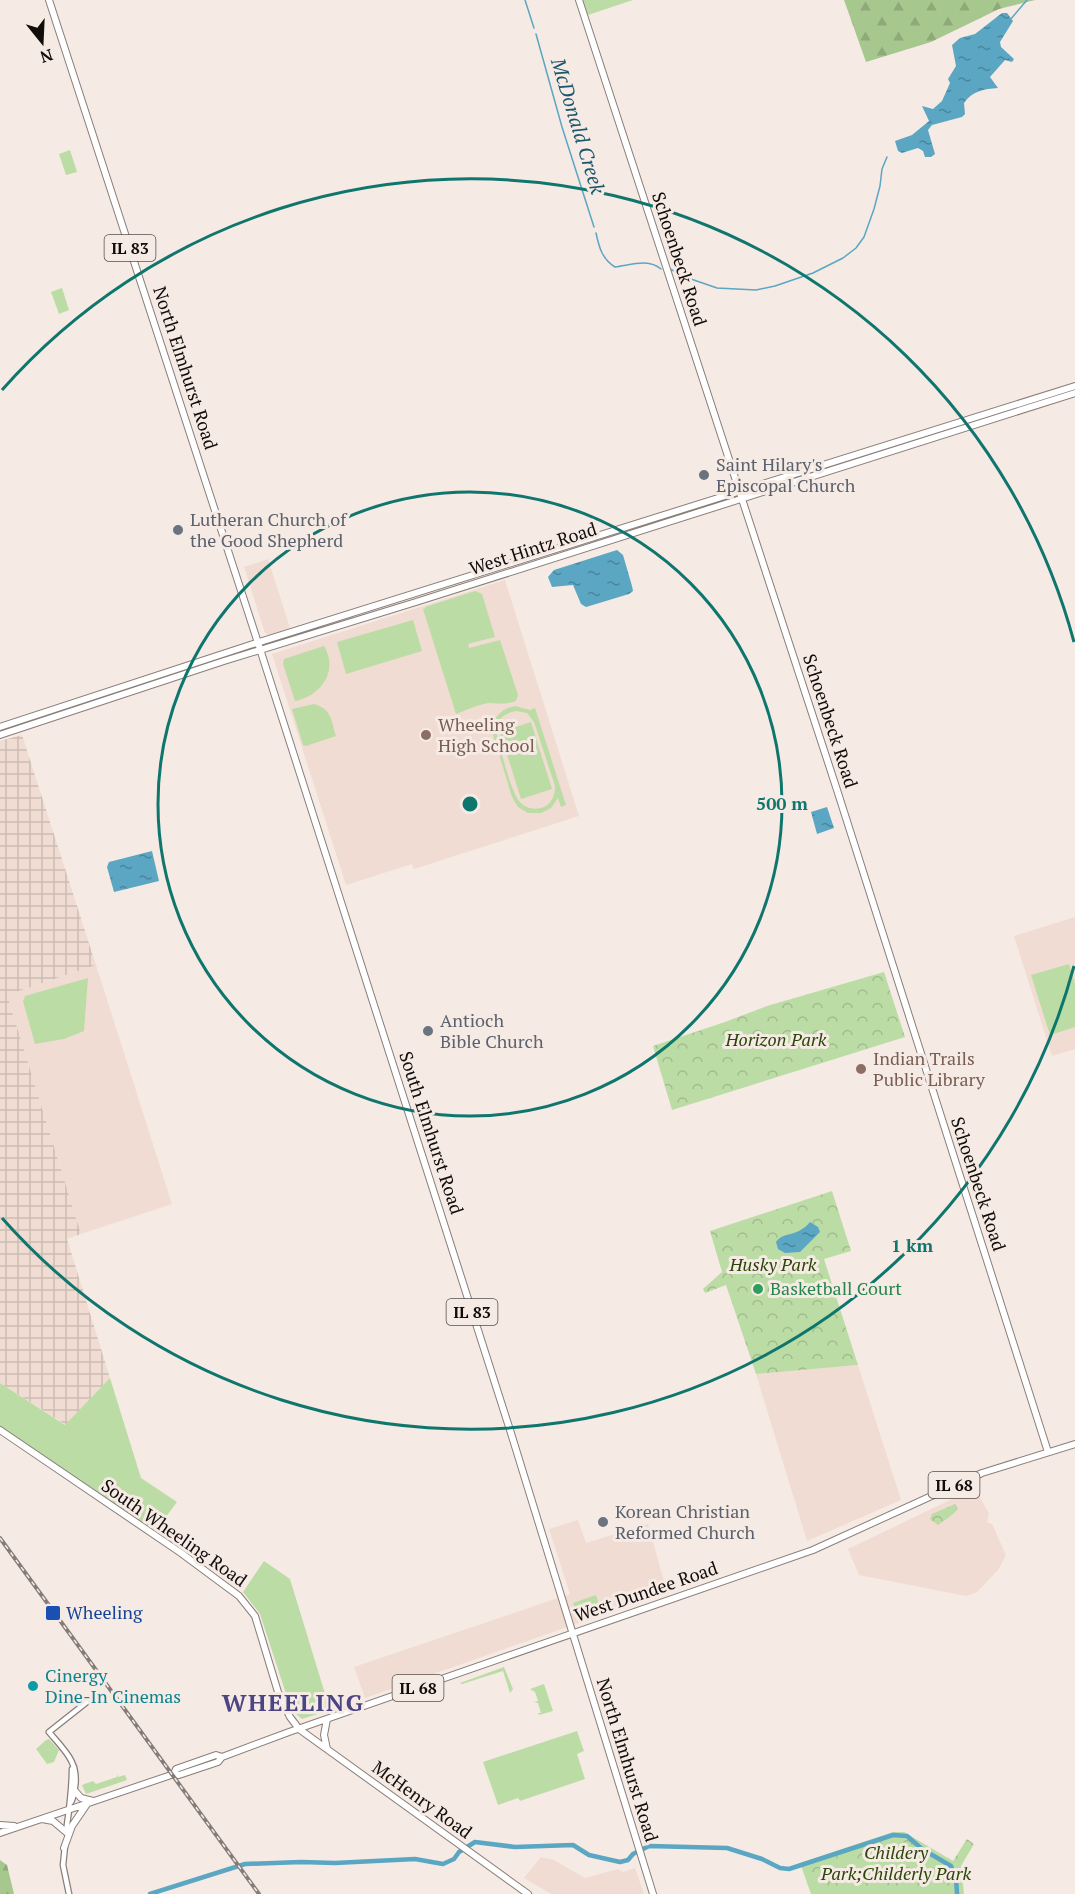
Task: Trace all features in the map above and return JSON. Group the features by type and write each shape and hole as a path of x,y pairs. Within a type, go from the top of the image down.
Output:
{"main road":[{"name":"North Elmhurst Road","path":"49,0 259,646"},
{"name":"Schoenbeck Road","path":"579,0 854,845 1048,1452"},
{"name":"West Hintz Road","path":"740,495 1075,386"},
{"name":"West Hintz Road","path":"0,727 740,495 1075,393"},
{"name":"West Hintz Road","path":"0,735 259,646"},
{"name":"South Elmhurst Road","path":"259,646 517,1450 573,1634"},
{"name":"South Wheeling Road","path":"0,1430 181,1553 239,1596 255,1616 278,1692 290,1717 299,1729"},
{"name":"West Dundee Road","path":"0,1833 42,1819 71,1805 90,1803 174,1774 179,1775 218,1762 222,1757 327,1719 813,1550 982,1473 1075,1444"},
{"name":"North Elmhurst Road","path":"573,1634 653,1894"},
{"path":"327,1719 324,1735 327,1749"},
{"name":"McHenry Road","path":"299,1729 528,1894"},
{"path":"64,1848 72,1826 90,1803 75,1791"},
{"path":"42,1819 53,1821 66,1833"},
{"path":"0,1824 8,1827 21,1826"}],"street":[{"path":"69,1894 63,1865 64,1848 77,1774 72,1760 49,1732 96,1694"},
{"path":"71,1805 69,1798 74,1767"}],"shaded area":[{"path":"268,559 290,628 269,635 265,633 244,567"},
{"name":"Wheeling High School","path":"505,580 579,816 414,869 412,864 346,885 272,654"},
{"path":"22,735 96,965 7,995 81,1234 67,1239 110,1378 66,1425 0,1383 0,741"},
{"path":"1075,917 1075,1049 1052,1056 1014,936"},
{"path":"96,965 172,1204 81,1234 7,995"},
{"path":"858,1365 901,1500 807,1541 756,1374"},
{"path":"975,1488 989,1514 987,1522 992,1524 1006,1555 998,1570 977,1592 966,1596 859,1575 848,1549"},
{"path":"578,1520 586,1543 648,1524 667,1592 365,1698 354,1667 570,1594 549,1529"},
{"path":"541,1857 554,1860 585,1878 618,1869 623,1872 635,1868 644,1894 551,1894 524,1878"}],"green space":[{"path":"583,0 633,0 588,15"},
{"path":"844,0 1035,0 999,9 931,42 866,62"},
{"path":"70,150 77,172 66,175 59,154"},
{"path":"62,288 69,310 59,314 51,292"},
{"path":"475,591 482,594 495,637 468,644 469,648 500,640 518,695 516,701 513,702 483,704 456,714 423,609"},
{"path":"413,620 422,651 346,674 337,642"},
{"path":"324,646 329,664 325,681 313,694 295,701 283,664 284,659"},
{"path":"314,704 328,712 336,736 306,746 303,745 292,709"},
{"path":"510,707 530,710 535,708 566,805 561,807 558,798 551,808 541,813 528,813 518,807 512,797 492,731 496,718","holes":["516,711 527,713 534,722 555,786 550,802 539,808 525,806 517,797 497,736 498,722 503,716"]},
{"path":"531,722 552,789 521,799 500,732"},
{"path":"1069,964 1075,984 1075,1027 1050,1035 1031,975"},
{"name":"Horizon Park","path":"884,972 905,1037 672,1110 653,1046 767,1006"},
{"path":"88,978 84,1031 64,1039 35,1044 23,1001 25,996"},
{"name":"Husky Park","path":"832,1191 851,1251 824,1259 858,1365 756,1374 726,1285 705,1293 703,1289 722,1272 710,1231"},
{"path":"110,1378 141,1478 177,1502 156,1530 125,1512 0,1426 0,1383 65,1425"},
{"path":"955,1504 958,1509 938,1525 930,1519 932,1514"},
{"path":"264,1561 290,1579 330,1710 302,1719 289,1703 260,1614 243,1592"},
{"path":"596,1595 602,1614 581,1620 577,1616 573,1603"},
{"path":"504,1667 513,1689 510,1693 503,1671 460,1683"},
{"path":"544,1684 553,1711 539,1715 538,1713 541,1713 538,1703 534,1702 538,1701 535,1692 530,1689"},
{"path":"577,1731 584,1751 577,1754 585,1779 520,1801 518,1798 498,1805 483,1762"},
{"path":"49,1739 59,1750 54,1762 47,1764 36,1749"},
{"path":"117,1774 118,1777 125,1775 127,1780 86,1794 82,1785 93,1781 96,1784 117,1777"},
{"name":"Childery Park;Childerly Park","path":"893,1832 904,1832 953,1861 967,1839 974,1844 961,1866 964,1894 811,1894 800,1863"},
{"path":"0,1860 7,1865 14,1894 0,1894"}],"water":[{"path":"1002,13 1007,13 1013,21 1000,42 1001,47 1014,59 1012,62 1005,60 990,77 998,88 983,90 971,96 964,103 965,114 962,117 932,125 928,130 935,154 931,157 925,157 923,151 918,148 902,153 898,151 895,141 912,135 929,121 922,106 933,109 942,101 950,83 948,79 956,66 952,45 960,38 975,34"},
{"path":"617,550 623,555 632,586 633,591 629,594 586,607 581,604 573,585 552,587 548,577 554,570"},
{"path":"827,807 834,828 817,834 811,812"},
{"path":"152,851 159,881 114,892 107,867 109,862"},
{"path":"810,1222 818,1227 820,1232 800,1252 785,1253 778,1249 776,1242 782,1236 800,1230"}],"waterway":[{"name":"McDonald Creek","path":"525,0 534,28"},
{"name":"McDonald Creek","path":"1010,20 1027,0"},
{"name":"McDonald Creek","path":"536,34 562,127 594,227"},
{"name":"McDonald Creek","path":"670,269 717,288 756,290 813,273 843,258 856,248 864,237 874,209 882,169 887,157"},
{"name":"McDonald Creek","path":"596,233 604,256 615,267 645,263 661,269"},
{"path":"150,1894 245,1864 415,1859 443,1864 454,1859 459,1852 475,1842 515,1847 573,1845 589,1855 620,1862 628,1860 633,1854 649,1846 727,1848 762,1859 780,1868 789,1869 893,1835 907,1836 922,1849 951,1866 956,1878 957,1894"}],"railway":[{"path":"0,1538 259,1894"}],"place":[{"name":"Saint Hilary's Episcopal Church","path":"704,475"},
{"name":"Lutheran Church of the Good Shepherd","path":"178,530"},
{"name":"Wheeling High School","path":"426,735"},
{"name":"Antioch Bible Church","path":"428,1031"},
{"name":"Indian Trails Public Library","path":"861,1069"},
{"name":"Basketball Court","path":"758,1289"},
{"name":"Korean Christian Reformed Church","path":"603,1522"},
{"name":"Wheeling","path":"53,1613"},
{"name":"Cinergy Dine-In Cinemas","path":"33,1686"}],"district":[{"name":"WHEELING","path":"293,1703"}]}
